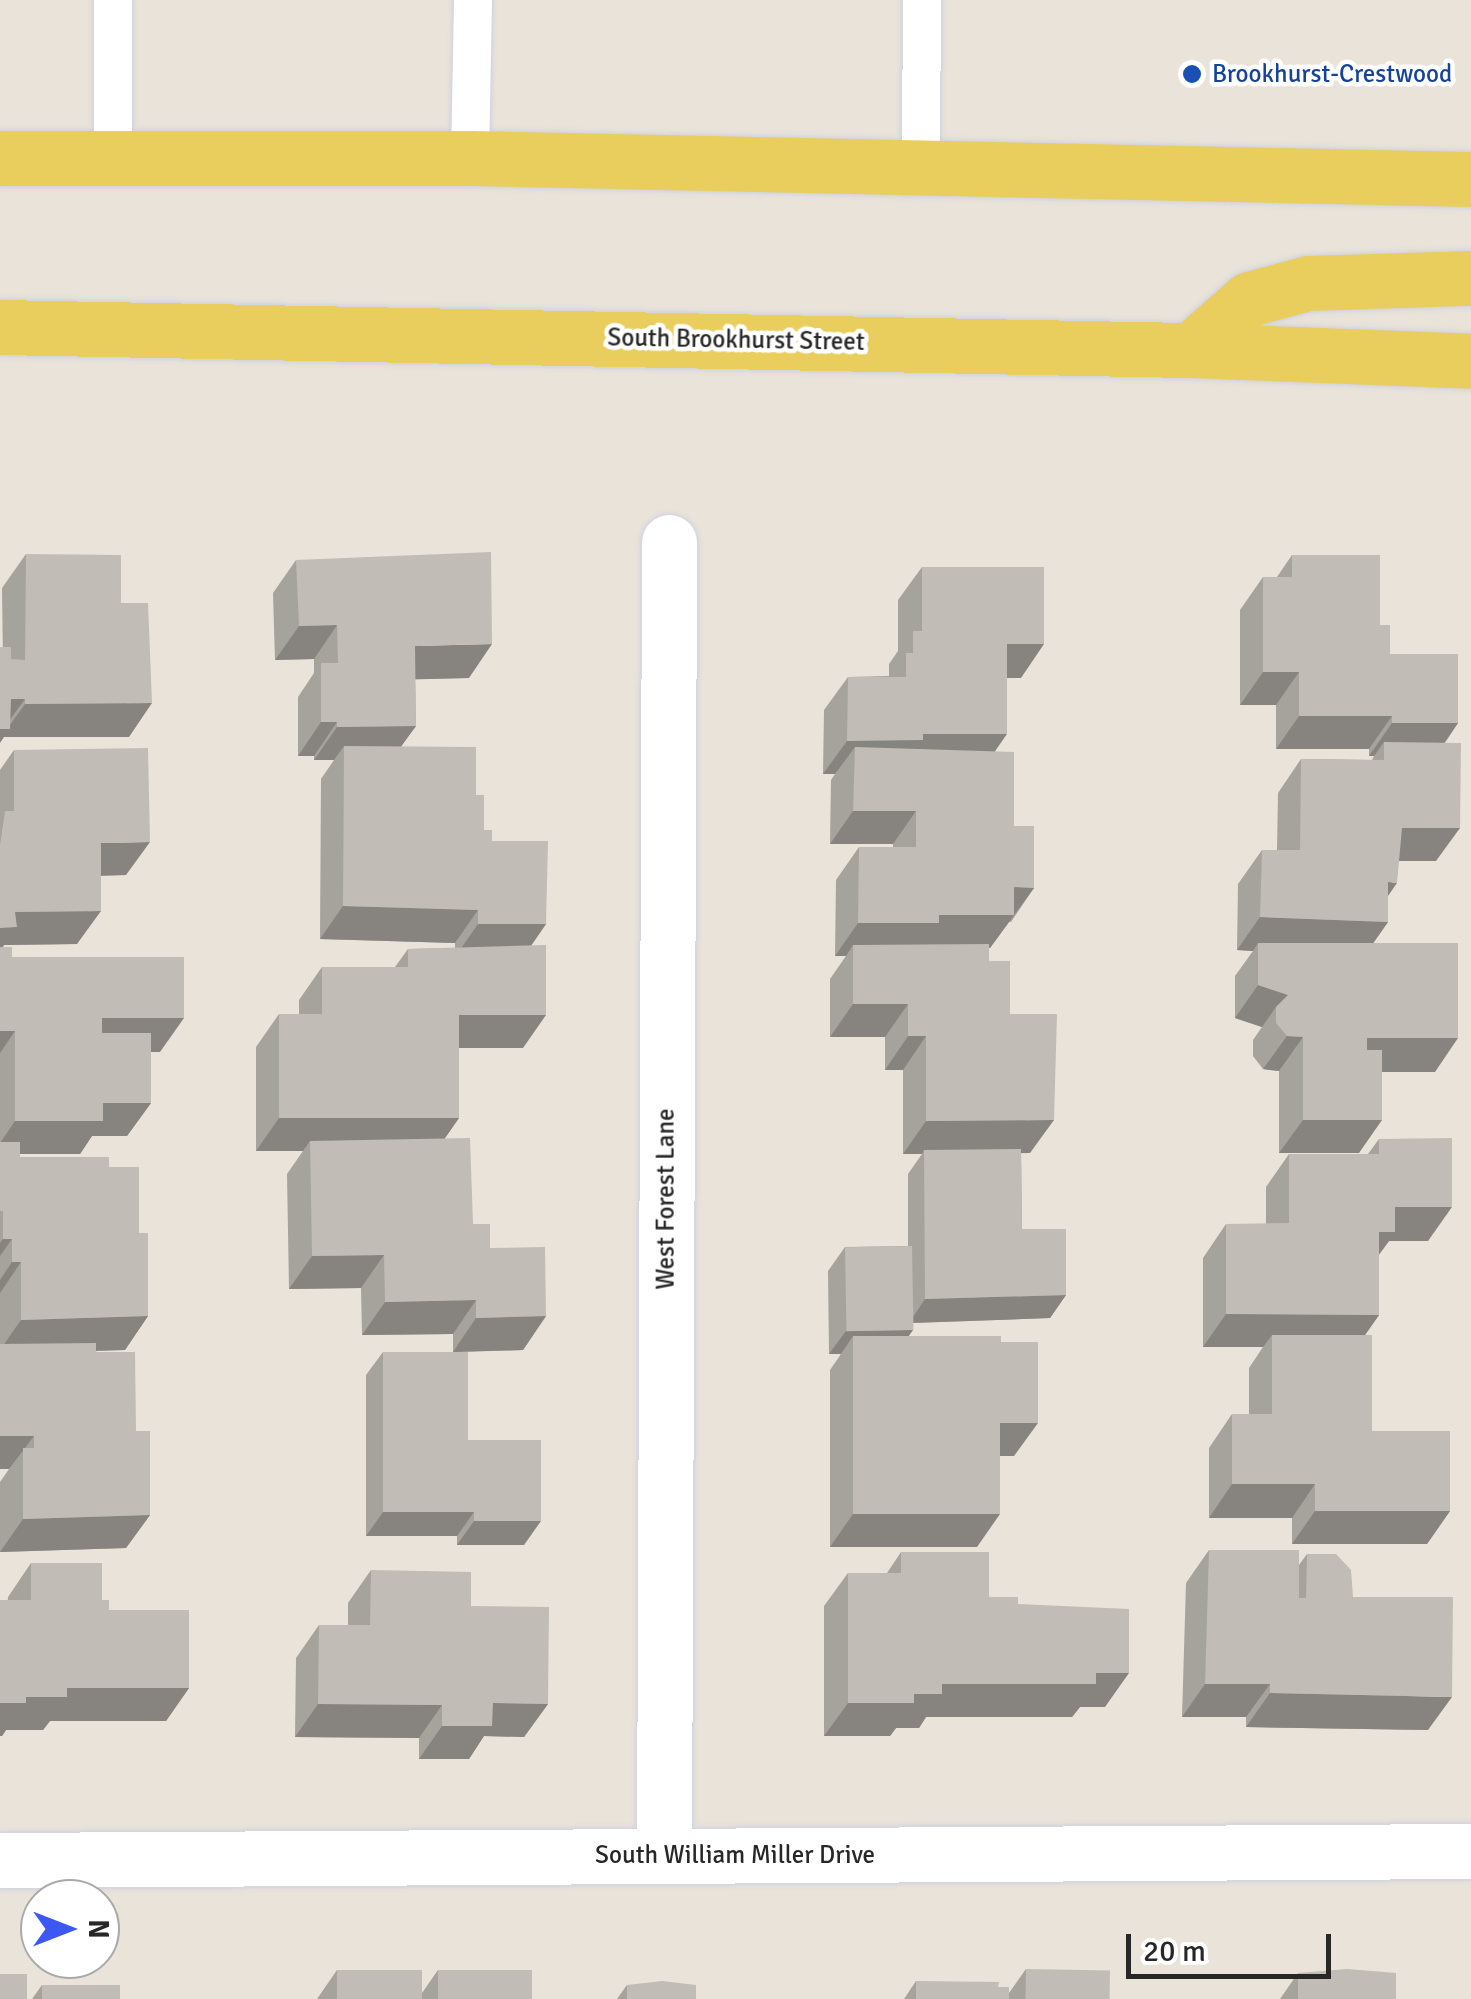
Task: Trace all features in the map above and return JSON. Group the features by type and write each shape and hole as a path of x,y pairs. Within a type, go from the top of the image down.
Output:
{"main road":[{"path":"0,158 470,158 1471,179"},
{"path":"1190,350 1248,299 1308,283 1471,278"},
{"name":"South Brookhurst Street","path":"0,326 1190,350 1471,361"}],"street":[{"name":"West Forest Lane","path":"664,1856 669,542"},
{"name":"South William Miller Drive","path":"0,1860 1471,1852"}],"lane":[{"path":"113,158 114,0"},
{"path":"470,158 474,0"},
{"path":"921,170 922,0"}],"building":[{"path":"491,552 492,644 415,646 416,726 337,727 337,722 321,722 321,663 338,663 337,625 299,626 296,560"},
{"path":"26,554 121,555 121,603 148,603 152,703 25,704 25,699 11,699 10,729 0,729 0,647 11,647 11,659 25,660"},
{"path":"1292,555 1380,555 1380,625 1390,625 1390,654 1458,654 1458,723 1392,723 1392,716 1299,716 1299,672 1263,672 1263,577 1292,577"},
{"path":"922,567 1044,567 1044,644 1007,644 1007,734 923,734 923,740 847,741 848,677 906,677 906,653 913,653 913,631 922,631"},
{"path":"1384,742 1461,743 1460,828 1402,828 1397,883 1388,882 1388,922 1260,917 1262,850 1300,850 1301,759 1384,760"},
{"path":"344,746 476,747 476,795 484,795 484,830 492,830 492,841 548,841 546,924 478,924 478,910 343,906"},
{"path":"855,747 1014,752 1014,826 1034,826 1034,888 1014,887 1014,915 939,915 939,923 858,923 859,847 916,847 916,811 853,811"},
{"path":"148,748 150,842 101,843 101,911 15,912 17,927 0,928 0,845 5,811 14,811 14,750"},
{"path":"1258,943 1458,943 1458,1038 1367,1038 1367,1050 1382,1050 1382,1120 1303,1120 1303,1037 1287,1036 1276,1023 1276,1007 1288,995 1258,985"},
{"path":"989,944 989,961 1010,961 1010,1014 1057,1014 1054,1120 926,1121 926,1036 908,1036 908,1004 853,1004 853,945"},
{"path":"546,945 546,1015 459,1015 459,1118 279,1118 279,1014 322,1014 322,967 408,967 408,949"},
{"path":"0,947 12,947 12,957 184,957 184,1018 102,1018 102,1033 151,1033 151,1103 103,1103 103,1121 15,1121 15,1031 0,1031"},
{"path":"470,1138 473,1224 490,1224 490,1248 545,1247 546,1316 476,1318 476,1300 385,1302 384,1255 312,1256 310,1141"},
{"path":"1452,1138 1452,1207 1395,1207 1395,1232 1379,1232 1379,1315 1226,1314 1226,1224 1289,1223 1289,1154 1379,1154 1379,1139"},
{"path":"0,1142 20,1142 20,1157 109,1157 109,1167 139,1167 139,1233 148,1233 148,1316 21,1320 21,1262 12,1262 12,1239 3,1239"},
{"path":"1021,1149 1022,1229 1066,1229 1066,1295 925,1299 924,1150"},
{"path":"912,1246 913,1330 846,1331 845,1247"},
{"path":"1272,1335 1372,1335 1372,1431 1450,1431 1450,1511 1315,1511 1315,1484 1232,1484 1232,1414 1272,1414"},
{"path":"853,1336 1001,1336 1001,1342 1038,1342 1038,1423 1000,1423 1000,1514 853,1514"},
{"path":"96,1343 96,1352 135,1352 136,1431 150,1431 150,1515 23,1519 23,1448 34,1448 34,1436 0,1436 0,1344"},
{"path":"383,1352 468,1352 468,1440 541,1440 541,1521 474,1521 474,1512 383,1512"},
{"path":"1209,1550 1299,1550 1299,1598 1306,1598 1307,1554 1336,1554 1351,1570 1353,1597 1453,1597 1452,1697 1270,1693 1270,1684 1205,1684"},
{"path":"901,1552 989,1552 989,1597 1018,1597 1018,1604 1129,1609 1129,1673 1096,1673 1096,1684 942,1684 942,1694 914,1694 914,1703 848,1703 848,1573 901,1573"},
{"path":"31,1563 102,1563 102,1600 109,1600 109,1610 189,1610 189,1688 67,1688 67,1697 26,1697 26,1703 0,1703 0,1600 31,1600"},
{"path":"371,1570 471,1572 471,1606 549,1607 548,1704 493,1703 492,1726 442,1726 442,1705 318,1704 319,1625 370,1625"},
{"path":"1026,1969 1110,1970 1109,1999 1025,1999"},
{"path":"1347,1969 1396,1973 1396,1999 1298,1999 1298,1973"},
{"path":"337,1970 422,1970 422,1999 337,1999"},
{"path":"438,1970 532,1970 532,1999 438,1999"},
{"path":"0,1974 20,1974 20,1979 27,1979 27,1999 0,1999"},
{"path":"662,1981 696,1985 696,1999 627,1999 627,1985"},
{"path":"916,1981 999,1982 998,1987 1009,1987 1009,1999 916,1999"},
{"path":"42,1985 120,1985 120,1999 42,1999"}],"place":[{"name":"Brookhurst-Crestwood","path":"1192,74"}]}
